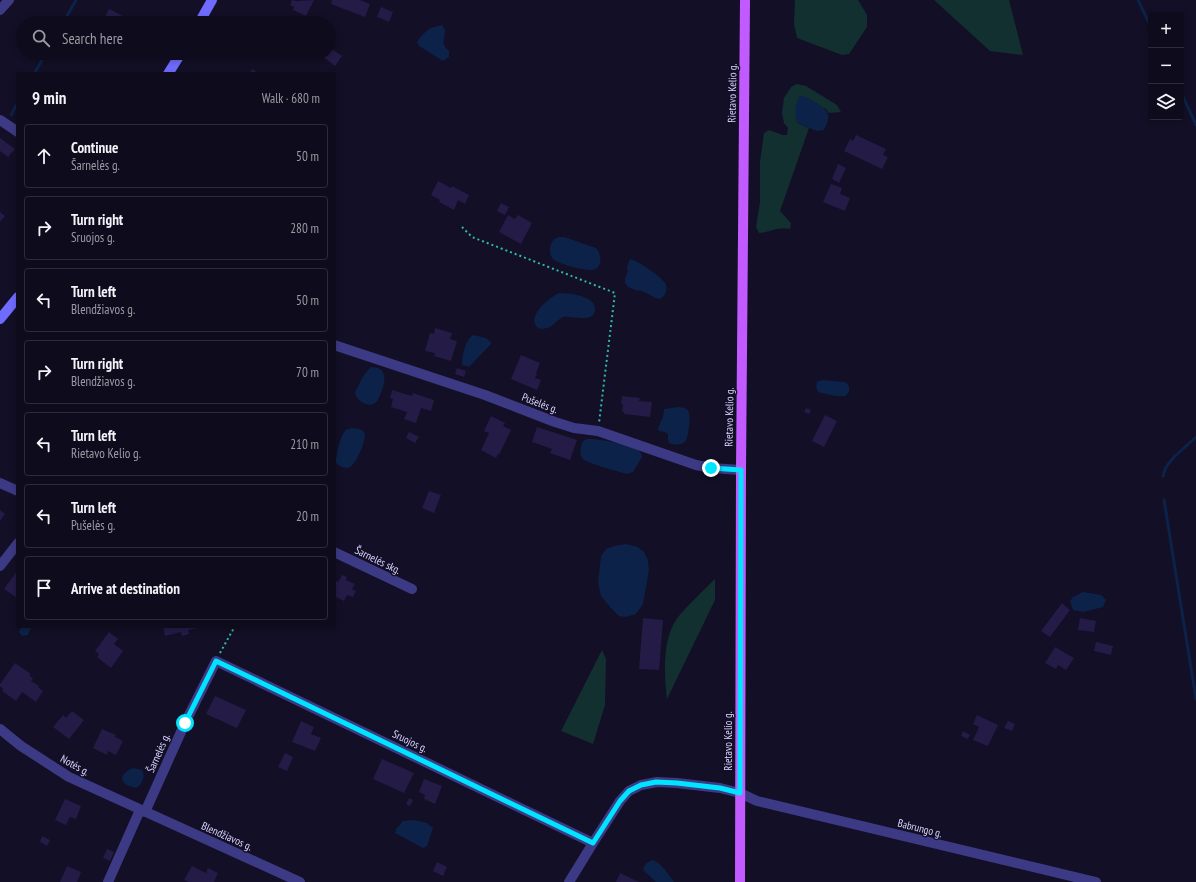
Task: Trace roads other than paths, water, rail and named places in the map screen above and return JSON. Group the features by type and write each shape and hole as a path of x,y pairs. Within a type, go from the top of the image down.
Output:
{"main road":[{"path":"203,16 212,0"},
{"name":"Rietavo Kelio g.","path":"740,882 741,470 745,0"},
{"path":"169,72 177,60"},
{"path":"0,319 16,300"}],"street":[{"path":"0,10 9,0"},
{"path":"0,120 16,131"},
{"name":"Pušelės g.","path":"336,345 485,395 574,428 598,431 696,465 711,468 741,470"},
{"path":"0,483 16,490"},
{"path":"0,566 16,546"},
{"name":"Šarnelės skg.","path":"336,553 412,589"},
{"name":"Šarnelės g.","path":"108,882 216,661"},
{"name":"Sruojos g.","path":"216,661 593,843"},
{"name":"Notės g.","path":"0,729 21,746 69,777 142,811"},
{"path":"569,882 620,801 629,791 641,785 656,782 720,788 740,793"},
{"name":"Babrungo g.","path":"740,793 757,801 1096,882"},
{"name":"Blendžiavos g.","path":"142,811 300,882"}],"water":[{"path":"442,25 445,30 444,43 449,51 449,57 443,61 419,46 417,42 427,30"},
{"path":"800,96 810,99 820,105 828,113 828,120 824,130 817,131 797,123 796,109"},
{"path":"559,237 564,237 596,248 600,257 600,264 598,267 592,270 584,269 554,260 550,254 550,246 554,240"},
{"path":"630,259 644,266 665,283 666,291 664,296 660,299 656,298 642,291 628,287 625,283 625,278"},
{"path":"559,293 587,298 594,305 594,314 587,318 563,317 548,328 538,328 534,322 537,312 550,298"},
{"path":"473,335 486,338 491,342 491,344 469,367 462,365 464,348 470,337"},
{"path":"371,367 381,370 383,373 384,382 378,400 370,405 357,398 355,393 363,376"},
{"path":"822,380 845,382 849,386 849,392 845,396 835,396 818,392 816,387 817,382"},
{"path":"683,407 688,411 690,420 688,436 685,442 676,445 669,443 668,434 659,431 658,428 663,417 664,409"},
{"path":"352,428 364,432 364,440 361,451 355,461 350,467 344,468 336,463 340,441 346,430"},
{"path":"587,439 629,446 640,452 642,457 633,472 627,474 596,465 585,460 581,456 580,450 582,442"},
{"path":"626,544 638,547 644,552 648,560 649,570 643,604 636,614 626,617 619,616 601,596 598,582 601,556 606,549"},
{"path":"1083,592 1101,595 1106,600 1103,607 1083,612 1073,610 1070,601 1073,597"},
{"path":"31,628 28,635 22,636 19,632 20,629"},
{"path":"134,768 142,770 144,775 142,783 136,788 127,785 122,779 126,772"},
{"path":"414,820 427,823 433,828 427,846 423,848 395,833 396,829 403,821"},
{"path":"653,860 662,866 674,882 656,882 643,870 644,866 649,861"}],"waterway":[{"path":"67,16 76,0"},
{"path":"1138,0 1148,21"},
{"path":"35,72 42,60"},
{"path":"1184,99 1196,125"},
{"path":"11,115 16,106"},
{"path":"1163,476 1166,467 1174,457 1196,437"},
{"path":"1164,500 1196,699"}]}
